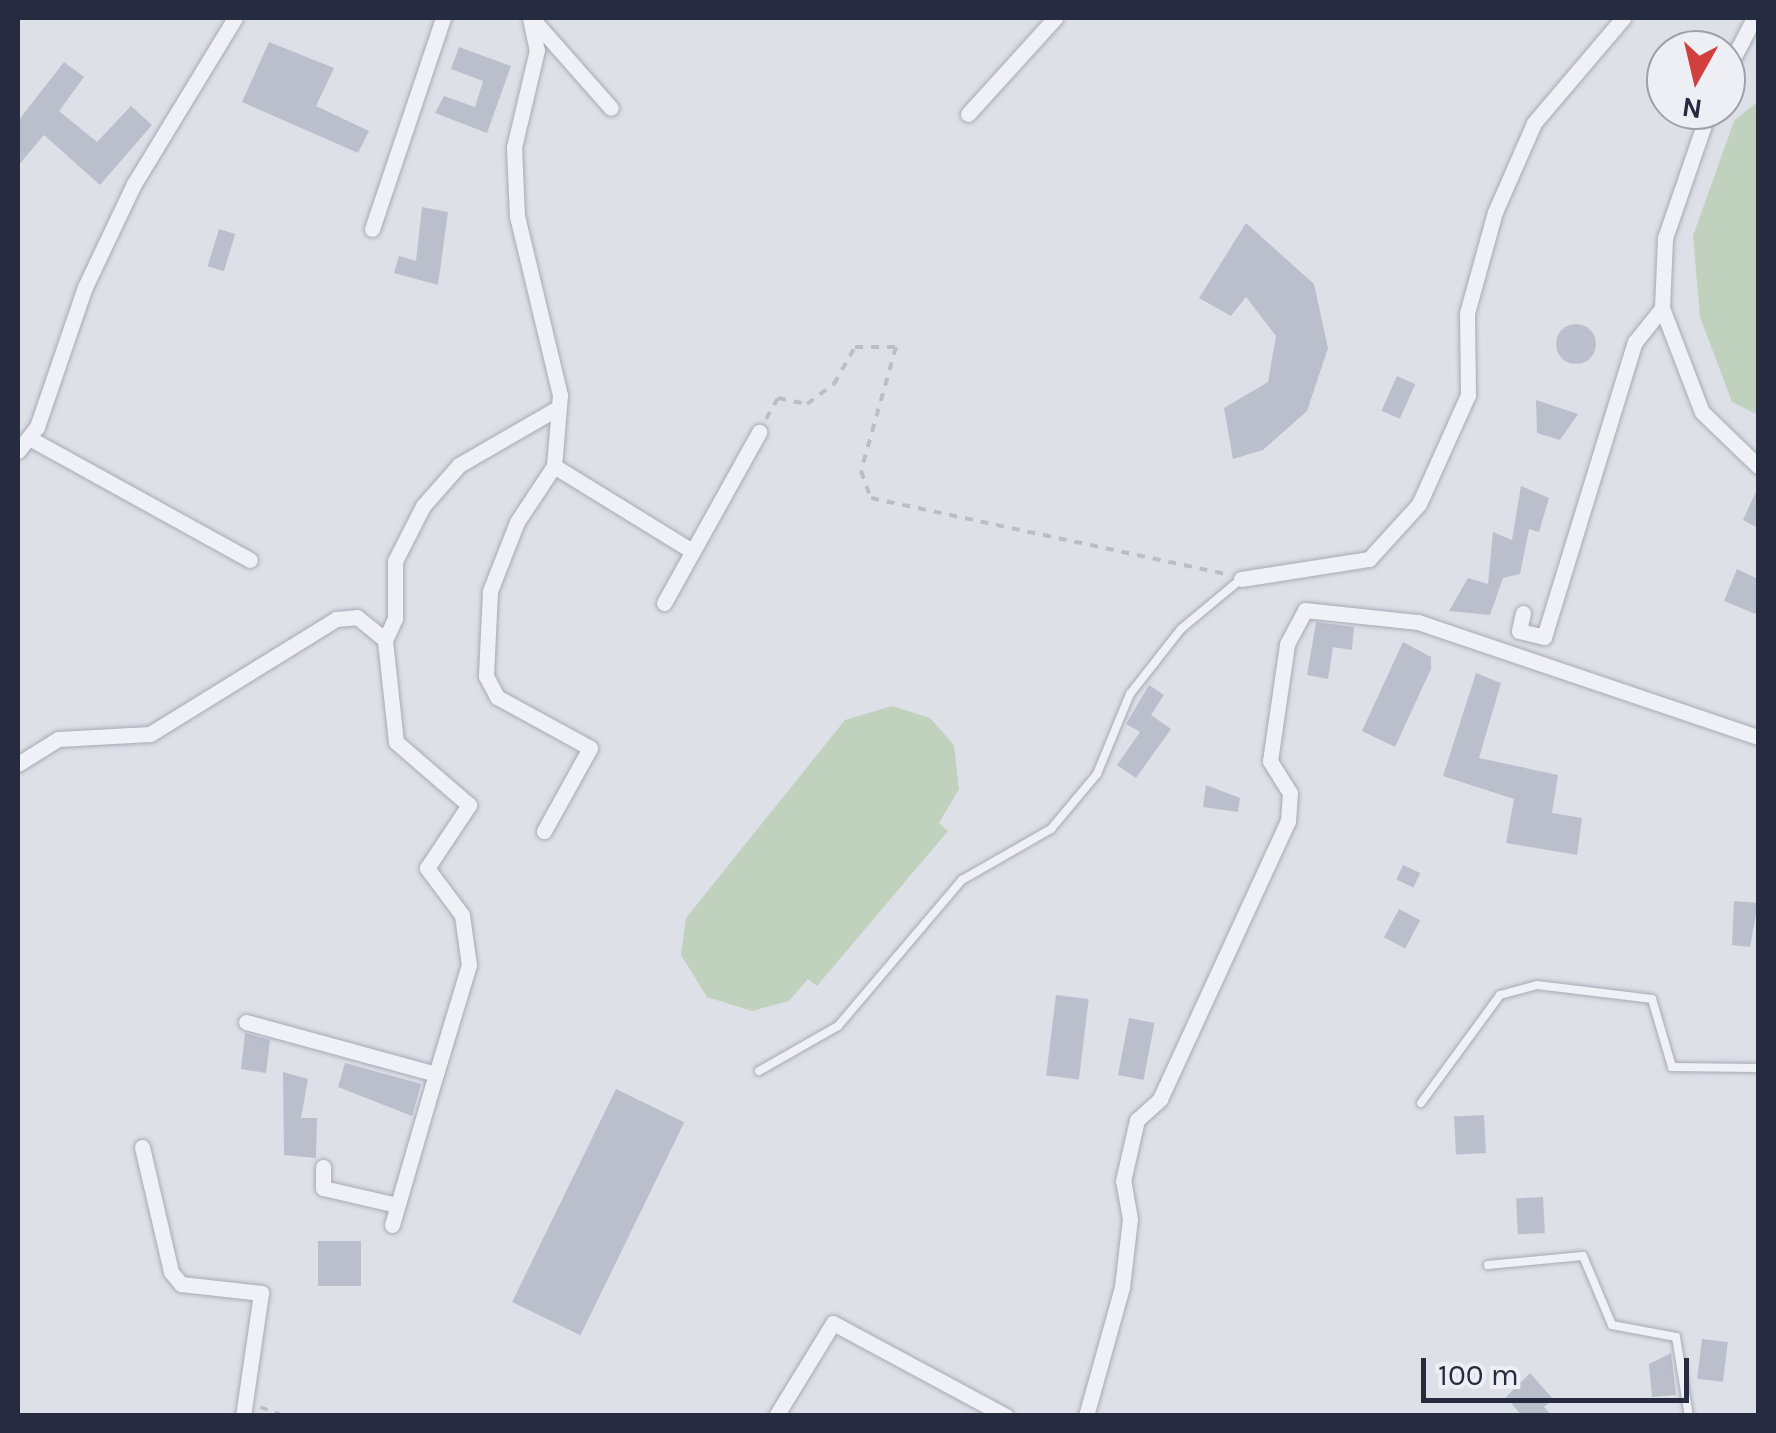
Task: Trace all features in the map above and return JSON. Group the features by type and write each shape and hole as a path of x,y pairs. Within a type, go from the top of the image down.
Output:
{"street":[{"path":"18,451 31,438 134,184 235,18"},
{"path":"372,229 443,18"},
{"path":"968,114 1055,18"},
{"path":"1241,579 1368,558 1419,504 1468,395 1467,314 1495,212 1534,123 1622,18"},
{"path":"533,20 611,108"},
{"path":"533,20 514,146 517,216 560,395 554,466 500,557 485,618 486,676 497,697 590,748 544,832"},
{"path":"1702,130 1665,238 1662,308 1702,412 1758,466"},
{"path":"1523,613 1519,631 1544,637 1635,342 1662,308"},
{"path":"392,1224 393,1204 469,965 462,915 427,868 469,805 396,742 385,640 395,619 395,560 423,506 459,465 556,408"},
{"path":"664,603 688,549 759,432"},
{"path":"31,438 250,560"},
{"path":"554,466 688,549"},
{"path":"1086,1416 1122,1287 1132,1132 1160,1099 1288,820 1290,793 1270,761 1294,620 1310,606 1418,622 1758,736"},
{"path":"18,764 58,739 150,734 336,619 357,617 385,640"},
{"path":"246,1022 436,1074"},
{"path":"142,1146 170,1272 181,1284 261,1293 244,1409"},
{"path":"323,1167 323,1188 393,1204"},
{"path":"776,1416 834,1323 1006,1416"}],"lane":[{"path":"760,1071 838,1026 962,880 1051,829 1096,774 1130,694 1181,630 1241,579"},
{"path":"1421,1102 1500,995 1537,985 1652,999 1672,1067 1758,1068"},
{"path":"1488,1265 1583,1256 1612,1325 1676,1338 1689,1416"}],"path":[{"path":"759,432 778,398 807,404 834,384 854,347 896,347 861,471 870,498 1217,570"},
{"path":"244,1409 284,1416"}],"green space":[{"path":"1758,101 1758,415 1732,402 1700,317 1693,236 1731,130 1746,130 1746,111"},
{"path":"892,706 930,718 954,745 959,789 939,823 948,831 817,986 808,979 789,1001 752,1011 707,997 681,955 686,918 845,720"}],"building":[{"path":"269,42 334,68 316,106 369,131 358,153 242,102"},
{"path":"459,47 511,66 487,133 435,113 444,96 475,107 483,81 451,69"},
{"path":"64,62 84,77 59,111 97,142 131,106 152,125 100,185 44,135 18,166 18,121"},
{"path":"422,207 448,212 438,285 394,273 399,256 416,261"},
{"path":"1246,223 1314,284 1328,348 1307,411 1263,450 1233,459 1224,408 1268,382 1276,336 1246,297 1231,316 1199,298"},
{"path":"219,229 235,234 224,271 208,266"},
{"path":"1576,324 1590,330 1596,344 1590,358 1576,364 1562,358 1556,344 1562,330"},
{"path":"1397,376 1415,384 1400,419 1382,411"},
{"path":"1536,400 1578,414 1560,440 1537,433"},
{"path":"1521,486 1549,498 1539,532 1529,529 1520,574 1503,578 1490,615 1449,611 1468,578 1488,584 1493,532 1512,540"},
{"path":"1758,487 1758,528 1743,520"},
{"path":"1737,569 1758,579 1758,615 1724,601"},
{"path":"1316,622 1354,627 1352,650 1333,647 1328,679 1307,675"},
{"path":"1403,642 1431,657 1431,669 1395,747 1362,731"},
{"path":"1476,673 1501,683 1479,758 1558,775 1552,813 1582,818 1577,855 1506,843 1514,799 1443,776"},
{"path":"1149,685 1164,695 1151,715 1171,729 1136,778 1117,765 1140,732 1126,724"},
{"path":"1206,785 1240,798 1238,812 1203,807"},
{"path":"1403,865 1420,873 1413,888 1396,880"},
{"path":"1734,901 1758,903 1750,947 1732,945"},
{"path":"1399,909 1420,920 1405,949 1384,937"},
{"path":"1056,995 1089,999 1079,1079 1046,1075"},
{"path":"1129,1018 1155,1023 1143,1080 1118,1075"},
{"path":"245,1033 270,1040 266,1073 241,1069"},
{"path":"345,1063 421,1084 412,1116 338,1087"},
{"path":"283,1072 308,1079 301,1118 317,1118 316,1158 284,1155"},
{"path":"616,1089 684,1122 580,1335 512,1302"},
{"path":"1484,1115 1486,1153 1456,1155 1454,1117"},
{"path":"1543,1197 1545,1233 1518,1234 1516,1198"},
{"path":"318,1241 361,1241 361,1286 318,1286"},
{"path":"1702,1339 1728,1342 1723,1382 1697,1379"},
{"path":"1671,1353 1676,1395 1652,1397 1649,1364"},
{"path":"1530,1373 1553,1399 1544,1407 1552,1416 1522,1416 1506,1397"}]}
